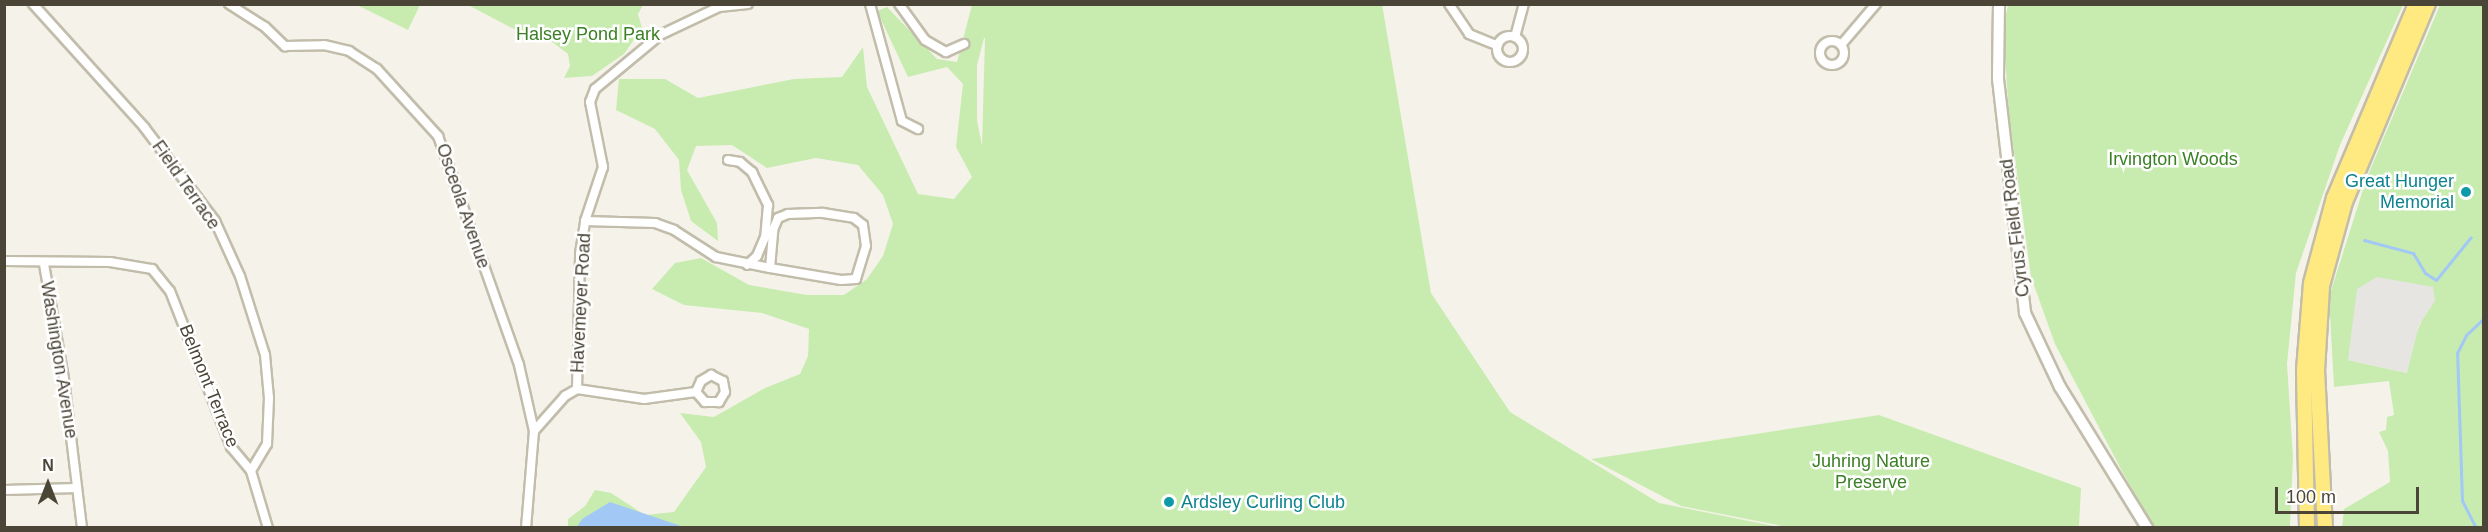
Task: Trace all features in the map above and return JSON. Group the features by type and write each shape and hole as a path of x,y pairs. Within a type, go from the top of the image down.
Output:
{"highway":[{"path":"2307,528 2304,370 2314,265 2340,182 2416,4"},
{"path":"2325,528 2317,354 2325,270 2345,202 2428,4"}],"street":[{"name":"Field Terrace","path":"33,4 144,127 215,221 240,276 265,355 269,398 267,444 251,471"},
{"name":"Osceola Avenue","path":"229,4 265,27 285,46 324,45 349,51 377,69 438,136 519,365 534,431 526,528"},
{"name":"Havemeyer Road","path":"534,431 565,396 577,389 580,254 585,220 603,167 590,102 595,89 660,35 719,7 748,4"},
{"path":"870,4 902,121 918,129"},
{"path":"900,4 925,40 946,52 964,44"},
{"path":"1449,4 1469,34 1498,46 1503,59 1517,60 1523,47 1515,37"},
{"path":"1515,37 1524,4"},
{"path":"1841,45 1876,4"},
{"name":"Cyrus Field Road","path":"1999,4 1998,79 2025,313 2060,387 2146,528"},
{"path":"1498,46 1506,37 1515,37"},
{"path":"728,160 740,162 752,172 768,205 765,237 757,256 747,265"},
{"path":"585,220 655,223 674,230 716,257 747,265 770,268 856,279 863,264 866,231 854,218 823,213 788,214 778,218 773,230 770,268"},
{"name":"Belmont Terrace","path":"4,261 44,264 110,262 152,269 170,291 231,447 251,471 268,528"},
{"name":"Washington Avenue","path":"44,264 64,379 82,528"},
{"path":"577,389 644,399 696,392"},
{"path":"4,490 77,488"}],"green space":[{"path":"1382,4 1431,293 1510,412 1659,503 1779,527 568,528 568,519 585,506 595,490 611,493 645,515 674,512 706,467 701,442 680,413 714,417 765,388 800,374 808,356 809,329 762,313 684,305 652,289 675,263 701,258 749,285 807,295 844,295 867,279 883,256 893,224 883,195 858,165 816,158 767,168 732,145 696,146 687,170 717,223 718,241 691,221 681,190 679,160 655,129 616,110 619,79 665,79 698,98 794,79 842,77 863,47 867,87 918,194 954,199 972,177 956,147 963,84 947,67 908,77 877,11 887,7 937,59 957,62 972,5","holes":["985,38 982,146 977,120 977,65"]},
{"path":"357,5 420,5 408,30"},
{"name":"Halsey Pond Park","path":"468,5 643,5 638,14 642,28 624,54 592,76 564,78 570,66 568,54 551,41 512,28"},
{"name":"Irvington Woods","path":"2008,5 2403,5 2340,145 2296,273 2287,364 2293,457 2290,527 2154,527 2123,473 2055,344 2031,277 2009,115 2003,27"},
{"path":"2440,5 2483,5 2483,527 2342,527 2344,509 2390,482 2388,451 2379,432 2386,430 2387,417 2394,415 2389,381 2334,387 2329,297 2367,177","holes":["2423,318 2411,345 2407,373 2348,360"]},
{"name":"Juhring Nature Preserve","path":"1879,415 2081,488 2079,527 1787,527 1681,506 1591,459"}],"shaded area":[{"path":"2377,277 2433,287 2435,301 2419,325 2407,373 2348,360 2357,289"}],"water":[{"path":"610,502 684,527 577,527 582,519"}],"waterway":[{"path":"2364,240 2413,253 2425,273 2436,280 2471,237"},
{"path":"2476,528 2462,501 2457,353 2466,335 2484,318"}],"place":[{"name":"Great Hunger Memorial","path":"2466,192"},
{"name":"Ardsley Curling Club","path":"1169,502"}]}
